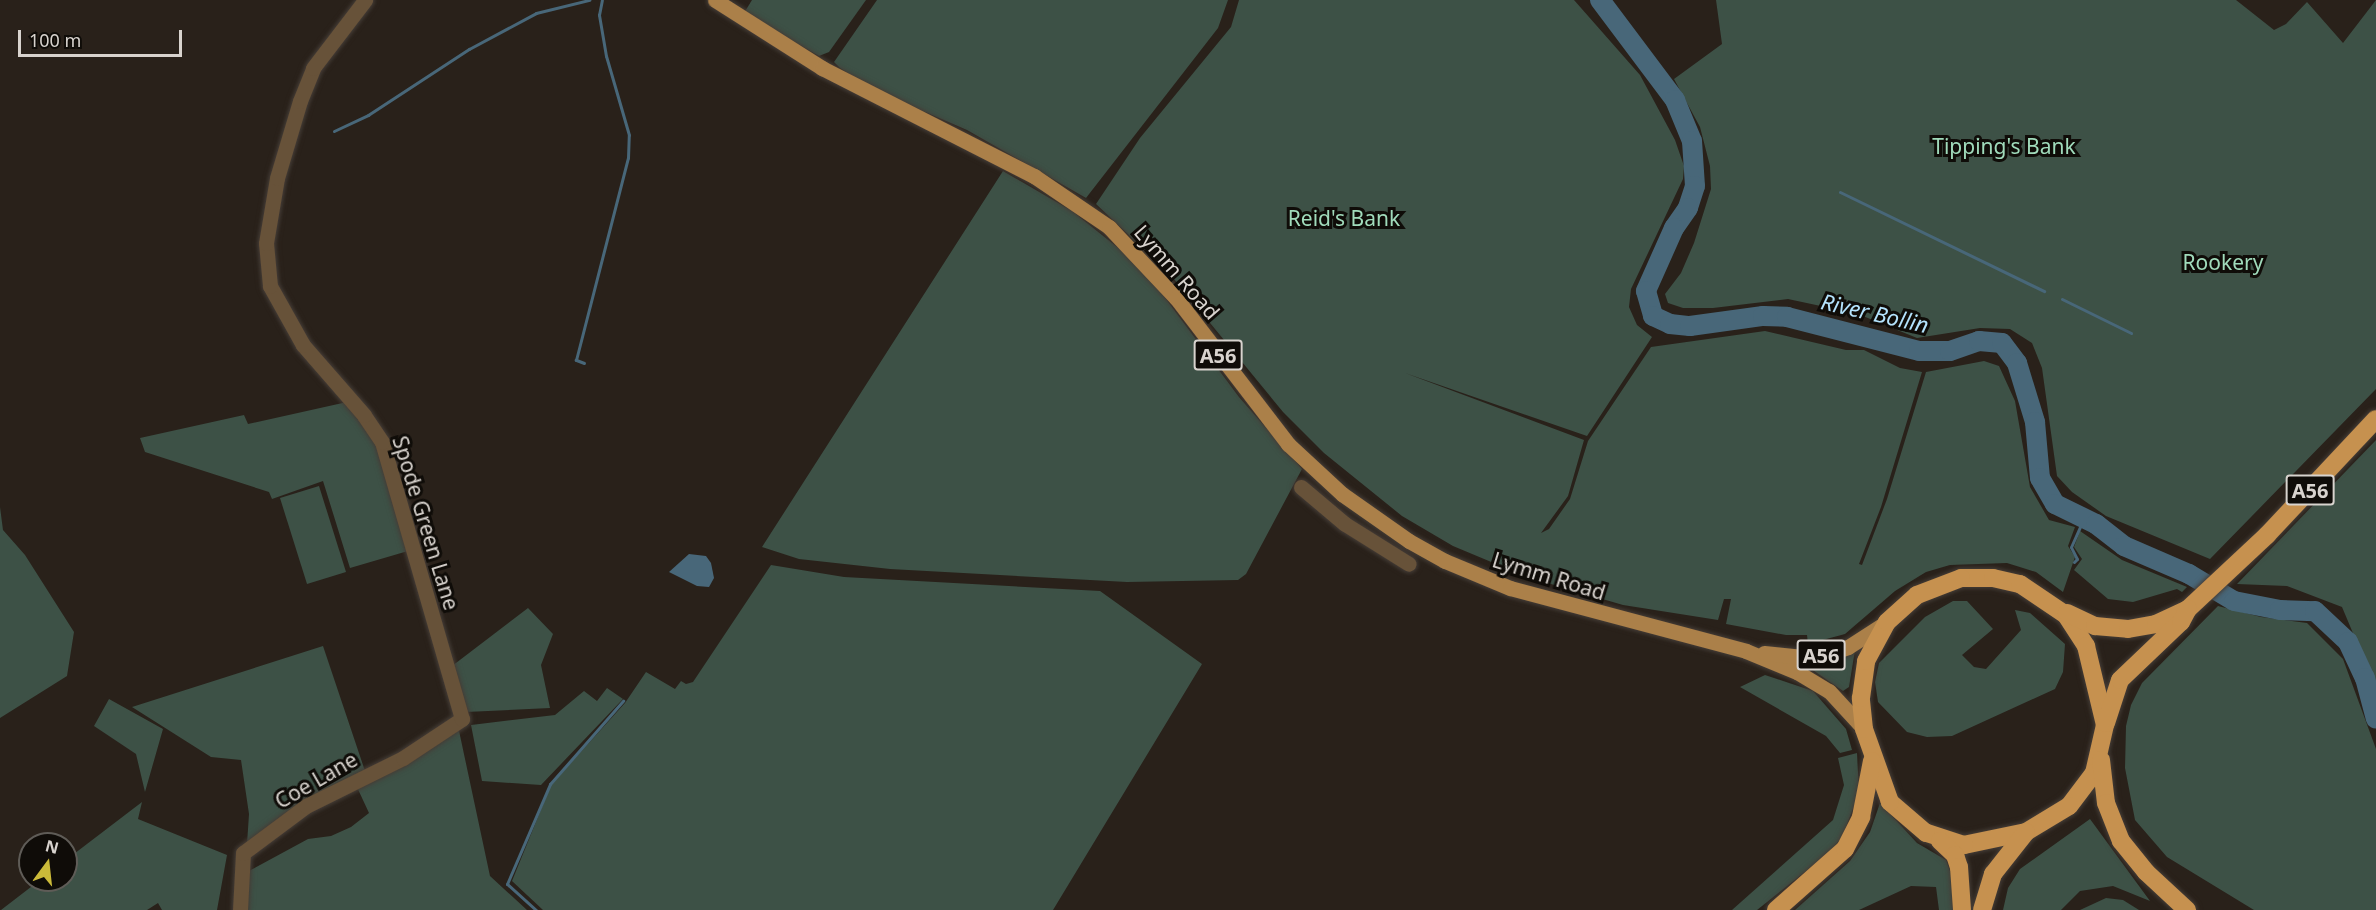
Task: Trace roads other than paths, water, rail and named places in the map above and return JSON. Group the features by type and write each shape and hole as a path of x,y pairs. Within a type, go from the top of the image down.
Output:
{"highway":[{"name":"A56","path":"1936,838 1976,845 2026,832 2055,816 2080,795 2101,752 2105,725 2120,680 2181,622 2191,607 2232,569 2376,419"},
{"name":"A56","path":"1962,910 1959,867 1948,846 1913,825 1890,802 1864,729 1864,672 1871,649 1887,622 1917,595 1961,579 2008,580 2077,619 2107,629 2144,627 2191,607"},
{"name":"A56","path":"2056,606 2086,646 2105,725"},
{"path":"2101,752 2106,803 2121,841 2146,872 2187,910"},
{"path":"1776,910 1845,849 1861,817 1873,759"},
{"name":"A56","path":"1982,910 1993,874 2026,832"}],"main road":[{"name":"Lymm Road","path":"715,0 787,48 878,99 1034,176 1102,221 1128,244 1176,298 1288,444 1342,494 1409,541 1477,576 1545,600 1746,651 1803,657 1828,654 1848,647 1887,622"},
{"name":"Lymm Road","path":"1746,651 1821,685 1864,729"}],"street":[{"name":"Spode Green Lane","path":"364,0 313,68 300,101 277,178 266,243 270,286 303,345 364,415 382,442 462,719"},
{"path":"1301,487 1345,524 1409,564"},
{"name":"Coe Lane","path":"240,910 243,853 306,806 403,758 462,719"}],"water":[{"path":"689,554 706,556 711,563 714,578 709,587 697,586 669,572"}],"waterway":[{"path":"334,131 368,115 469,49 536,13 589,0"},
{"path":"584,363 576,360 628,158 629,135 606,56 599,15 602,0"},
{"name":"River Bollin","path":"1600,0 1675,100 1692,141 1695,186 1688,208 1674,228 1646,291 1653,316 1670,324 1690,326 1763,316 1787,317 1919,351 1950,351 1979,341 2002,343 2017,363 2035,422 2040,478 2055,504 2096,524 2124,546 2189,574 2234,601 2280,610 2315,611 2348,642 2365,678 2376,719"},
{"path":"1840,192 2044,291"},
{"path":"2062,299 2131,333"},
{"path":"2074,562 2077,559 2071,547 2083,520"},
{"path":"536,910 507,884 550,784 623,701"}],"park label":[{"name":"Tipping's Bank","path":"2004,146"},
{"name":"Reid's Bank","path":"1344,218"},
{"name":"Rookery","path":"2223,262"}]}
